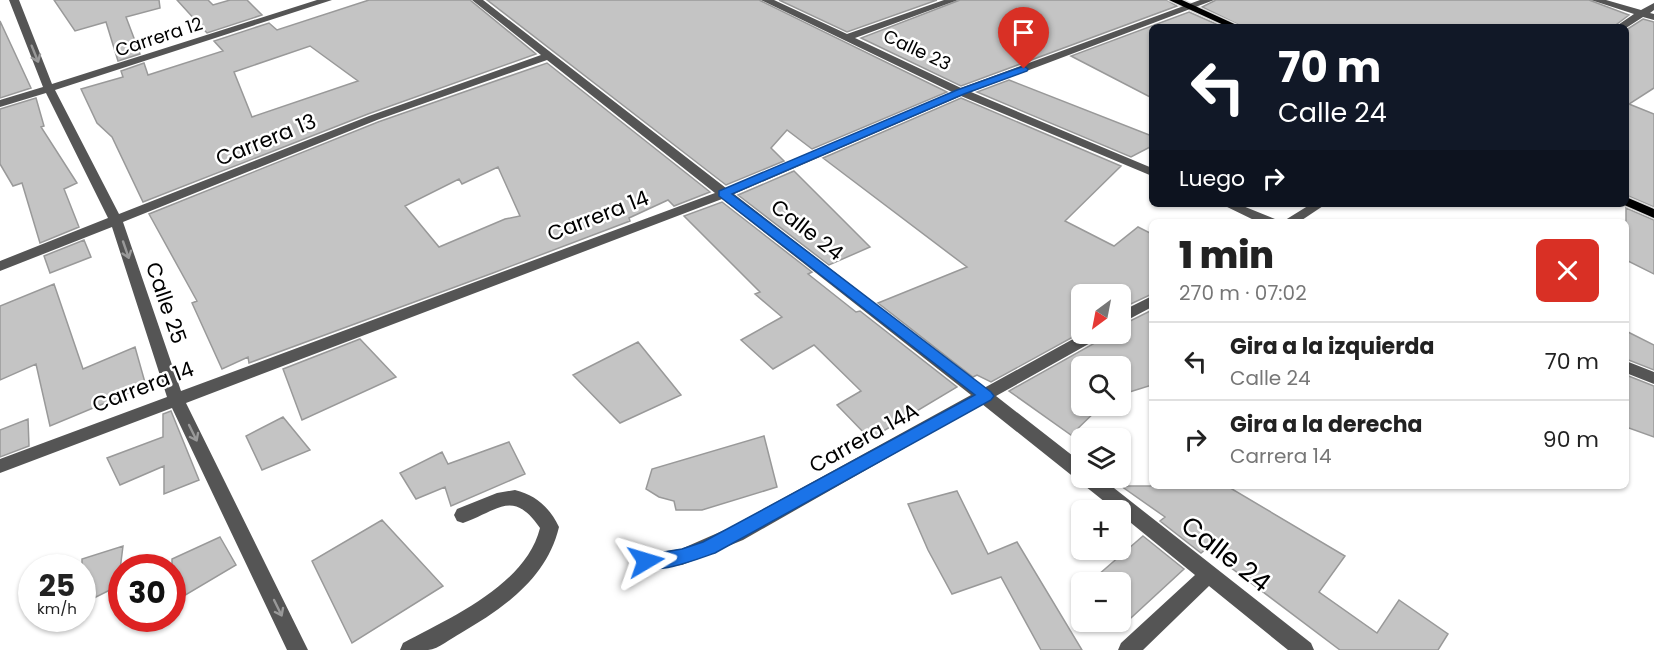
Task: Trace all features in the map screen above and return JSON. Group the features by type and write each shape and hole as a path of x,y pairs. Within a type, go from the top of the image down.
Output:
{"main road":[{"path":"1174,0 1229,24"},
{"path":"1629,202 1654,214"}],"street":[{"name":"Calle 25","path":"14,0 50,89 116,220 176,399 298,650"},
{"name":"Carrera 12","path":"0,104 327,0"},
{"name":"Calle 24","path":"477,0 1071,464"},
{"name":"Calle 23","path":"766,0 961,92 1149,171"},
{"path":"846,38 953,0"},
{"name":"Carrera 14","path":"0,466 723,194 961,92 1209,0"},
{"path":"1596,0 1654,17"},
{"path":"1625,24 1654,6"},
{"name":"Carrera 13","path":"0,266 373,118 548,56"},
{"path":"1234,207 1263,219"},
{"path":"1294,219 1315,207"},
{"path":"1131,313 1149,303"},
{"name":"Carrera 14A","path":"646,561 682,557 709,547 1077,344"},
{"path":"1629,368 1654,378"},
{"name":"Calle 24","path":"1101,488 1304,650"},
{"path":"410,650 489,606 524,574 544,549 550,527 531,503 517,497 500,499 463,515"},
{"path":"1128,650 1208,575"}],"building":[{"path":"54,0 159,0 160,8 126,17 140,54 118,61 106,22 75,31"},
{"path":"177,0 208,0 213,5 230,0 247,0 262,15 207,33"},
{"path":"369,0 470,0 536,54 368,114 143,202 112,137 97,123 81,89 123,77 121,71 144,63 148,75 223,51 214,41 269,23 277,30","holes":["310,46 358,81 252,117 234,72"]},
{"path":"487,0 759,0 947,92 812,149 787,130 771,148 784,161 726,185"},
{"path":"779,0 937,0 847,32"},
{"path":"960,0 1167,0 1177,6 961,86 861,38"},
{"path":"1216,0 1589,0 1629,15 1617,24 1237,24 1202,7"},
{"path":"1189,12 1216,24 1157,24"},
{"path":"1643,19 1654,22 1654,88 1629,104 1629,28"},
{"path":"0,21 31,88 0,98"},
{"path":"1149,27 1149,96 1071,56"},
{"path":"547,63 710,192 674,206 668,200 629,218 630,221 493,273 249,363 248,357 222,369 192,303 197,301 149,214 378,122","holes":["498,167 520,216 505,219 439,247 405,206 459,179 462,184"]},
{"path":"1009,80 1149,135 1149,148 1131,157 977,92"},
{"path":"36,98 44,126 41,127 77,183 64,189 79,227 40,243 22,183 13,186 0,164 0,109"},
{"path":"961,98 1121,166 1065,221 1114,246 1138,227 1149,232 1149,295 1131,304 1131,284 1071,284 1071,338 991,382 977,375 973,377 878,303 967,267 823,158"},
{"path":"1629,104 1654,114 1654,207 1629,196"},
{"path":"794,171 870,247 829,265 738,195"},
{"path":"722,202 812,272 808,274 856,312 860,311 957,387 870,439 837,405 861,391 814,345 773,369 741,340 782,317 755,294 760,292 684,216"},
{"path":"1626,208 1654,220 1654,274 1629,262 1629,219 1626,219"},
{"path":"84,240 91,257 50,273 44,256"},
{"path":"54,284 83,369 135,347 146,386 50,426 36,364 0,380 0,306"},
{"path":"1149,312 1149,386 1131,392 1131,356 1072,356 1093,344 1131,344 1131,320"},
{"path":"1629,332 1654,345 1654,370 1629,360"},
{"path":"360,339 396,377 302,420 283,369"},
{"path":"638,342 681,395 620,423 573,375"},
{"path":"1071,356 1071,416 1091,416 1078,428 1071,428 1071,435 1009,391"},
{"path":"1629,376 1654,386 1654,437 1629,428"},
{"path":"171,411 199,480 164,494 164,466 120,485 107,458 163,437 163,414"},
{"path":"283,417 310,450 262,470 246,436"},
{"path":"28,419 29,446 0,457 0,430"},
{"path":"764,436 777,487 702,510 676,510 674,501 659,497 646,489 652,469"},
{"path":"509,442 525,474 451,506 445,487 416,499 400,473 442,452 448,464"},
{"path":"1149,486 1149,489 1232,489 1345,556 1319,592 1377,633 1399,600 1448,634 1438,650 1340,650 1206,549 1201,553 1160,521 1165,517 1124,488"},
{"path":"957,491 988,554 1017,542 1082,650 1041,650 1001,577 952,594 928,550 908,504"},
{"path":"382,520 443,586 352,643 312,561"},
{"path":"1143,536 1184,569 1131,618 1131,572 1102,572 1115,560 1131,560 1131,546"},
{"path":"220,537 236,565 186,595 186,554 183,554"},
{"path":"123,546 122,554 108,554 108,591 96,597 96,555"}],"route":[{"path":"646,561 682,557 736,534 986,396 723,194 961,92 1024,69"}]}
